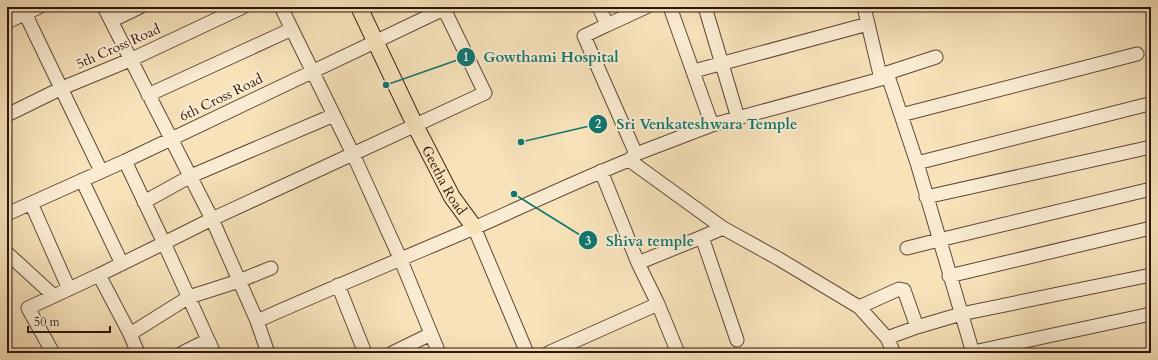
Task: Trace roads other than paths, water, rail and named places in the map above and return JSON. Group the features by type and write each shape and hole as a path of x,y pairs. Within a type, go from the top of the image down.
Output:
{"main road":[{"name":"Geetha Road","path":"359,7 415,125 452,197 474,227"}],"street":[{"path":"7,22 24,10 39,7"},
{"path":"104,7 212,219 256,321 268,353"},
{"path":"111,21 140,7"},
{"name":"5th Cross Road","path":"7,115 62,88 130,60 243,7"},
{"path":"281,7 353,154 400,258 439,353"},
{"path":"599,7 607,25"},
{"path":"646,7 584,36 633,157 722,228 779,259 859,307 887,338 894,353"},
{"path":"670,7 712,125"},
{"path":"705,7 738,118"},
{"path":"864,7 884,76 901,115 917,163 971,353 1151,314"},
{"path":"54,353 28,308 122,264 212,219 485,93 445,8"},
{"name":"6th Cross Road","path":"7,214 125,161 445,8"},
{"path":"24,10 102,171"},
{"path":"694,71 868,24"},
{"path":"148,95 292,29"},
{"path":"901,115 1138,54"},
{"path":"256,321 633,157 712,125 884,76 936,58"},
{"path":"917,163 1149,104"},
{"path":"144,202 191,176 334,115"},
{"path":"926,197 1151,147"},
{"path":"125,161 214,353"},
{"path":"601,171 638,263 658,304 678,353"},
{"path":"82,180 122,264"},
{"path":"907,248 1151,189"},
{"path":"31,203 69,289"},
{"name":"Geetha Road","path":"474,227 527,353"},
{"path":"638,263 722,228"},
{"path":"949,276 1151,228"},
{"path":"702,237 737,340"},
{"path":"7,253 54,296"},
{"path":"130,334 189,297 239,281 271,268"},
{"path":"99,275 130,334 138,353"},
{"path":"887,338 961,314 1151,275"},
{"path":"338,285 365,353"},
{"path":"859,307 900,289 904,290 918,327"},
{"path":"548,353 658,304"},
{"path":"392,353 431,334"},
{"path":"182,353 208,340"}],"place":[{"name":"Gowthami Hospital","path":"386,85"},
{"name":"Sri Venkateshwara Temple","path":"521,142"},
{"name":"Shiva temple","path":"514,194"}]}
